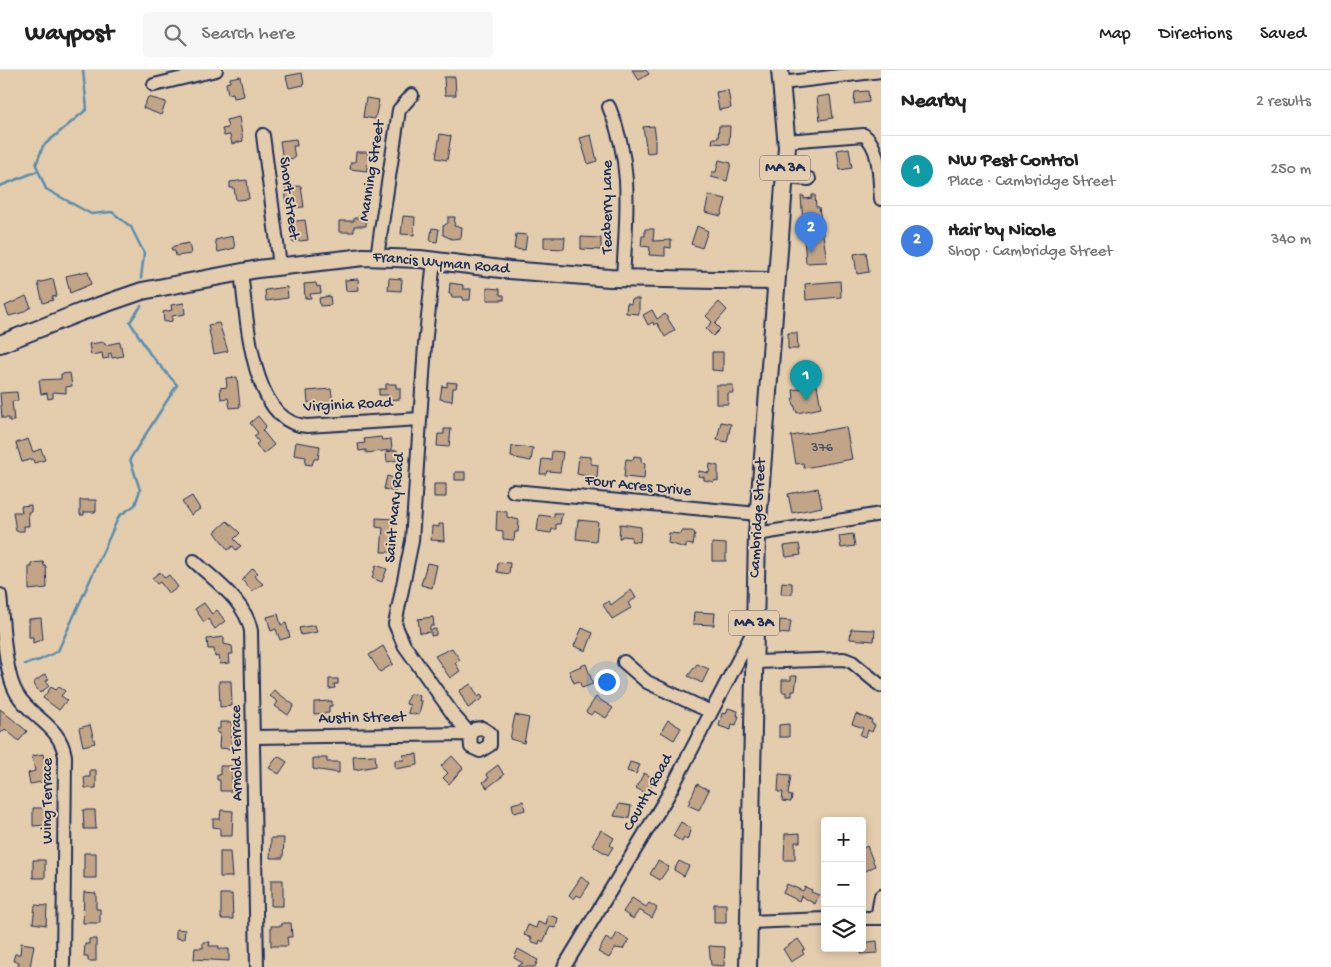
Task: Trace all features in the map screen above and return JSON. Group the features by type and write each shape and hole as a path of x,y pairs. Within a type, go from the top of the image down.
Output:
{"main road":[{"name":"Cambridge Street","path":"748,967 757,534 786,141 781,76"},
{"name":"Francis Wyman Road","path":"0,344 126,296 241,272 280,266 377,257 434,260 538,273 623,279 775,280"}],"street":[{"path":"154,85 216,70"},
{"path":"781,76 881,71"},
{"name":"Manning Street","path":"377,257 399,112 412,96"},
{"name":"Teaberry Lane","path":"609,107 620,138 627,171 623,279"},
{"name":"Short Street","path":"263,135 280,266"},
{"path":"786,141 864,135 873,145 876,154 881,199"},
{"path":"784,177 809,179"},
{"name":"Saint Mary Road","path":"434,260 420,419 412,541 396,614 396,628 404,645 455,717 470,734"},
{"name":"Virginia Road","path":"241,272 257,373 268,397 286,419 297,425 308,426 420,419"},
{"name":"Four Acres Drive","path":"513,491 758,514"},
{"path":"757,534 881,514"},
{"name":"Arnold Terrace","path":"194,561 237,603 249,622 252,645 257,967"},
{"name":"Wing Terrace","path":"0,596 12,684 23,703 56,732 66,756 63,967"},
{"name":"County Road","path":"564,967 662,805 754,630"},
{"path":"753,662 844,659 855,664 881,686"},
{"path":"624,662 647,682 711,712"},
{"name":"Austin Street","path":"254,737 470,734"},
{"path":"866,918 879,918 881,896"},
{"path":"749,922 821,919"}],"building":[{"path":"632,70 646,70 649,74 639,80"},
{"path":"302,73 304,85 289,88 286,76"},
{"path":"240,76 244,96 234,98 233,93 228,94 226,83 230,82 230,78"},
{"path":"444,77 455,77 456,95 445,95"},
{"path":"728,90 731,108 719,110 716,92"},
{"path":"868,91 869,102 854,104 855,92"},
{"path":"830,95 833,118 820,120 817,97"},
{"path":"148,97 166,102 161,115 143,108"},
{"path":"366,98 379,100 375,119 363,117"},
{"path":"239,117 243,141 232,144 230,135 224,136 222,129 228,128 226,120"},
{"path":"654,126 655,152 647,153 643,127"},
{"path":"719,126 730,126 729,144 712,143 713,138 718,138"},
{"path":"440,134 451,136 447,160 436,158"},
{"path":"591,135 597,161 588,164 580,138"},
{"path":"296,139 297,146 293,146 295,158 283,160 280,141"},
{"path":"849,148 852,168 840,170 837,150"},
{"path":"356,152 368,152 367,171 350,169 351,162 355,162"},
{"path":"719,160 731,163 727,181 711,177 712,172 716,172"},
{"path":"247,180 249,199 236,200 234,188 230,188 230,182"},
{"path":"301,186 304,207 287,208 285,187"},
{"path":"709,195 726,199 721,216 705,212"},
{"path":"812,195 815,195 816,207 819,207 827,262 806,263 801,196 804,196 804,199 812,198"},
{"path":"359,216 366,216 366,226 354,226 354,232 339,232 339,221 354,221 354,218 359,218"},
{"path":"403,216 415,217 414,235 401,234"},
{"path":"448,217 455,217 454,226 462,227 461,238 452,239 443,235 443,226 448,223"},
{"path":"305,220 308,240 292,242 289,222"},
{"path":"697,226 708,231 702,248 691,244"},
{"path":"432,228 439,229 437,242 430,241"},
{"path":"645,229 654,229 653,241 671,240 671,248 665,247 665,256 649,255 650,247 641,246 642,236 645,236"},
{"path":"516,234 527,235 525,250 514,249"},
{"path":"233,236 235,248 218,252 215,240"},
{"path":"544,237 565,237 564,249 544,248"},
{"path":"581,237 601,238 601,250 581,249"},
{"path":"189,243 191,254 176,256 175,251 172,251 171,248 174,246"},
{"path":"866,252 869,272 857,274 854,254"},
{"path":"88,271 91,284 70,293 66,276"},
{"path":"389,278 402,279 401,291 388,290"},
{"path":"53,279 57,296 52,297 53,300 43,303 38,283"},
{"path":"358,279 359,290 346,291 345,280"},
{"path":"840,281 841,297 806,300 805,284"},
{"path":"316,283 317,287 320,286 321,293 310,294 311,298 305,298 304,284"},
{"path":"450,283 463,285 463,289 471,289 470,300 463,300 463,297 451,297 452,294 449,294"},
{"path":"287,287 288,298 266,301 265,290"},
{"path":"487,288 500,289 500,295 504,295 504,300 487,300"},
{"path":"26,296 31,307 21,313 9,316 5,306"},
{"path":"330,296 331,305 320,306 319,298"},
{"path":"632,299 639,299 639,314 626,313 627,303 631,304"},
{"path":"719,302 727,310 715,324 720,329 713,336 706,329 712,322 706,316"},
{"path":"184,303 185,314 172,316 172,321 164,322 163,312 172,310 171,305"},
{"path":"652,310 657,319 665,314 675,330 665,337 657,323 654,325 653,322 648,325 643,315"},
{"path":"219,323 228,351 214,354 208,325"},
{"path":"788,333 797,333 798,349 788,349"},
{"path":"104,342 105,345 120,342 123,356 112,358 111,353 108,354 109,358 103,359 102,353 91,355 89,344"},
{"path":"712,352 723,352 723,371 712,370"},
{"path":"70,373 72,386 66,387 66,393 53,392 53,398 48,399 47,393 41,394 39,380 61,379 61,374"},
{"path":"237,377 240,407 230,408 228,398 221,399 220,388 227,387 226,378"},
{"path":"447,382 457,383 456,388 453,388 452,401 440,399 442,386 447,387"},
{"path":"386,384 396,384 396,388 400,388 400,399 388,400 388,395 379,395 379,389 386,389"},
{"path":"716,385 733,385 733,393 728,393 728,404 716,404"},
{"path":"817,385 821,408 797,413 792,399 794,398 793,390"},
{"path":"331,389 333,404 315,406 315,402 308,403 307,391"},
{"path":"17,392 18,401 12,401 14,421 9,421 9,418 2,418 0,393"},
{"path":"258,416 266,426 262,430 274,445 263,454 256,444 259,442 254,436 258,433 250,423"},
{"path":"721,422 731,424 727,442 717,440"},
{"path":"846,427 852,459 804,468 803,463 796,464 791,436"},
{"path":"444,429 451,429 449,447 437,446 438,434 444,434"},
{"path":"381,437 382,440 391,439 392,450 366,453 366,450 359,451 358,444 365,443 364,439"},
{"path":"28,439 33,452 41,449 45,460 34,463 33,459 22,462 16,443"},
{"path":"296,442 320,446 318,459 314,459 312,465 305,464 306,457 294,455"},
{"path":"512,446 533,448 531,461 511,457"},
{"path":"397,450 398,460 387,462 386,452"},
{"path":"552,451 563,452 560,472 547,471 546,474 540,474 542,459 551,460"},
{"path":"579,456 591,457 591,464 598,465 597,478 577,474"},
{"path":"634,456 641,457 641,462 645,463 644,479 624,477 626,459 633,460"},
{"path":"710,464 718,466 718,481 704,480 704,477 698,476 699,471 709,473"},
{"path":"455,472 465,472 465,480 455,480"},
{"path":"387,476 397,479 395,492 384,489"},
{"path":"434,484 446,484 446,497 434,497"},
{"path":"818,488 822,507 792,513 788,494"},
{"path":"192,496 200,509 191,515 182,502"},
{"path":"80,500 96,500 96,512 84,512 84,515 80,515"},
{"path":"31,505 31,512 28,512 29,526 24,526 24,531 16,531 13,512 22,512 21,506"},
{"path":"497,511 507,512 507,517 519,520 518,532 515,532 514,540 503,539 503,531 496,530"},
{"path":"554,513 562,513 560,524 556,524 556,529 552,529 551,533 537,531 539,515 554,517"},
{"path":"376,518 395,519 391,552 381,552 383,528 376,527"},
{"path":"578,520 598,522 596,541 576,539"},
{"path":"227,521 240,533 234,539 241,546 236,550 233,546 228,550 215,532"},
{"path":"439,524 443,524 444,541 431,540 432,526 439,527"},
{"path":"620,524 641,527 640,542 631,541 632,537 622,536 619,538"},
{"path":"682,531 692,531 695,533 693,545 686,544 686,548 668,543 669,533 681,534"},
{"path":"853,534 855,546 841,548 839,536"},
{"path":"712,543 726,544 726,561 712,561"},
{"path":"799,544 801,555 786,557 784,546"},
{"path":"43,562 44,566 46,566 47,588 29,590 29,567 32,567 31,563"},
{"path":"498,562 510,563 509,574 497,572"},
{"path":"427,563 437,565 432,588 421,585"},
{"path":"376,565 387,569 382,582 372,578"},
{"path":"253,568 258,573 254,576 263,584 252,591 242,580"},
{"path":"160,572 165,578 169,575 178,587 169,594 160,582 157,584 152,578"},
{"path":"782,582 792,583 792,594 781,594"},
{"path":"631,590 636,598 628,603 631,608 612,619 603,605 609,601 611,605"},
{"path":"204,603 212,614 217,610 225,621 215,629 208,619 204,622 195,609"},
{"path":"694,612 715,613 714,625 693,624"},
{"path":"278,614 281,625 286,623 290,637 280,640 276,629 271,631 267,617"},
{"path":"433,617 434,626 430,626 430,630 436,629 436,635 431,636 431,632 420,633 418,619"},
{"path":"41,618 43,639 33,643 33,637 29,637 29,619"},
{"path":"780,620 791,621 789,634 779,633"},
{"path":"315,625 317,632 301,635 299,628"},
{"path":"582,628 593,633 586,651 574,646"},
{"path":"851,629 875,630 874,641 850,639"},
{"path":"224,637 224,644 232,646 233,654 229,654 230,663 220,664 219,656 215,657 214,649 208,649 207,639"},
{"path":"383,646 393,664 380,672 369,655"},
{"path":"452,648 460,660 455,663 460,671 450,678 435,656"},
{"path":"586,664 593,684 582,688 579,681 574,683 569,671"},
{"path":"697,664 709,669 702,683 688,676"},
{"path":"45,674 49,679 46,681 49,686 40,693 33,683"},
{"path":"791,676 797,676 795,691 792,691 792,696 786,696 786,692 782,692 782,680 791,680"},
{"path":"329,679 338,679 338,684 334,684 335,688 329,689"},
{"path":"219,681 231,681 232,706 220,707"},
{"path":"471,684 478,697 481,695 483,698 468,708 459,691"},
{"path":"51,687 56,690 59,687 65,691 61,696 67,700 59,710 43,698"},
{"path":"274,690 294,705 288,715 275,706 278,702 270,696"},
{"path":"409,694 420,696 419,701 422,701 419,715 408,713 410,705 406,704"},
{"path":"596,697 613,708 606,718 594,711 591,715 586,712"},
{"path":"332,701 332,706 329,706 329,713 314,714 314,702"},
{"path":"728,708 738,711 737,716 739,716 736,725 732,724 731,730 719,726 722,713 726,714"},
{"path":"0,709 27,731 19,741 5,729 0,734"},
{"path":"856,714 872,720 871,723 875,725 872,732 868,730 866,737 860,735 863,728 852,724"},
{"path":"515,715 529,718 524,743 510,739"},
{"path":"668,720 681,728 674,740 661,732"},
{"path":"220,722 232,722 231,749 219,748 220,733 217,733 217,729 220,729"},
{"path":"789,724 789,737 779,737 779,725"},
{"path":"90,725 95,743 83,746 79,728"},
{"path":"43,754 48,781 30,784 28,773 35,771 32,756"},
{"path":"417,754 418,765 395,769 395,760 404,760 403,755"},
{"path":"375,755 376,766 354,770 353,756"},
{"path":"278,756 287,762 279,774 269,768"},
{"path":"452,756 463,768 449,784 443,778 448,773 441,766"},
{"path":"313,758 327,758 327,762 339,762 339,773 313,769"},
{"path":"630,762 640,765 636,774 627,771"},
{"path":"498,765 504,775 487,788 483,782 489,778 486,774"},
{"path":"220,766 232,766 232,791 220,791 220,780 217,780 217,775 220,775"},
{"path":"90,770 96,770 96,788 85,788 84,777 90,777"},
{"path":"644,773 655,779 647,794 636,788"},
{"path":"779,774 791,775 788,795 792,796 791,802 782,801 783,792 778,792"},
{"path":"697,784 709,790 699,810 688,805"},
{"path":"523,801 525,810 514,813 512,804"},
{"path":"619,804 631,806 629,818 614,816"},
{"path":"33,808 45,808 47,825 33,826"},
{"path":"83,810 95,810 96,829 84,829"},
{"path":"221,810 233,811 232,836 220,836 220,828 213,827 213,819 220,819"},
{"path":"681,822 691,828 687,840 684,838 682,842 673,836"},
{"path":"601,830 614,838 610,845 613,847 608,855 592,845"},
{"path":"800,833 800,842 795,842 795,860 784,860 785,834"},
{"path":"271,838 284,838 283,858 270,858"},
{"path":"866,847 875,866 866,871 866,862"},
{"path":"220,852 230,852 232,877 220,877"},
{"path":"84,853 96,853 96,878 84,878"},
{"path":"33,860 45,860 45,878 33,878"},
{"path":"658,861 669,867 660,880 650,874"},
{"path":"679,861 689,866 684,876 674,870"},
{"path":"581,877 590,883 581,897 577,895 574,899 569,895"},
{"path":"271,880 283,880 283,906 271,906"},
{"path":"787,884 803,891 805,887 819,895 815,904 801,896 799,901 783,893"},
{"path":"84,892 96,893 96,909 100,909 100,923 83,923"},
{"path":"221,894 232,894 233,919 221,919"},
{"path":"632,898 646,907 649,903 657,908 652,918 639,910 633,919 623,912"},
{"path":"714,904 726,904 726,923 714,923"},
{"path":"35,905 47,906 46,925 33,923"},
{"path":"548,915 558,918 556,928 550,927 543,942 540,940 539,944 530,941 532,938 524,935 528,925 536,928 538,922 546,925"},
{"path":"282,923 291,923 292,937 287,937 288,946 271,946 271,926 282,926"},
{"path":"176,929 185,930 184,939 176,938"},
{"path":"617,933 629,940 623,949 615,948 609,958 598,952 606,938 612,942"},
{"path":"89,939 96,939 96,961 88,961 88,956 84,956 85,944 89,944"},
{"path":"798,939 805,949 802,951 804,954 791,962 783,949"},
{"path":"877,941 878,953 861,954 861,952 866,952 866,942"},
{"path":"203,942 210,942 209,946 219,946 219,949 229,949 229,961 194,959 195,948 203,948"},
{"path":"21,943 34,945 30,967 18,967 19,962 13,961 15,954 20,954"},
{"path":"709,946 725,947 724,966 711,965"},
{"path":"518,949 538,960 535,967 517,967 523,963 514,958"}],"waterway":[{"path":"83,70 87,109 43,146 36,165 46,189 91,214 112,212 131,227 144,253 141,278"},
{"path":"0,186 38,171"},
{"path":"25,664 40,660 58,651 119,516 135,505 140,490 130,459 177,385 150,354 130,322 141,306"}],"place":[{"name":"Hair by Nicole","path":"811,253"},
{"name":"NW Pest Control","path":"806,401"}]}
